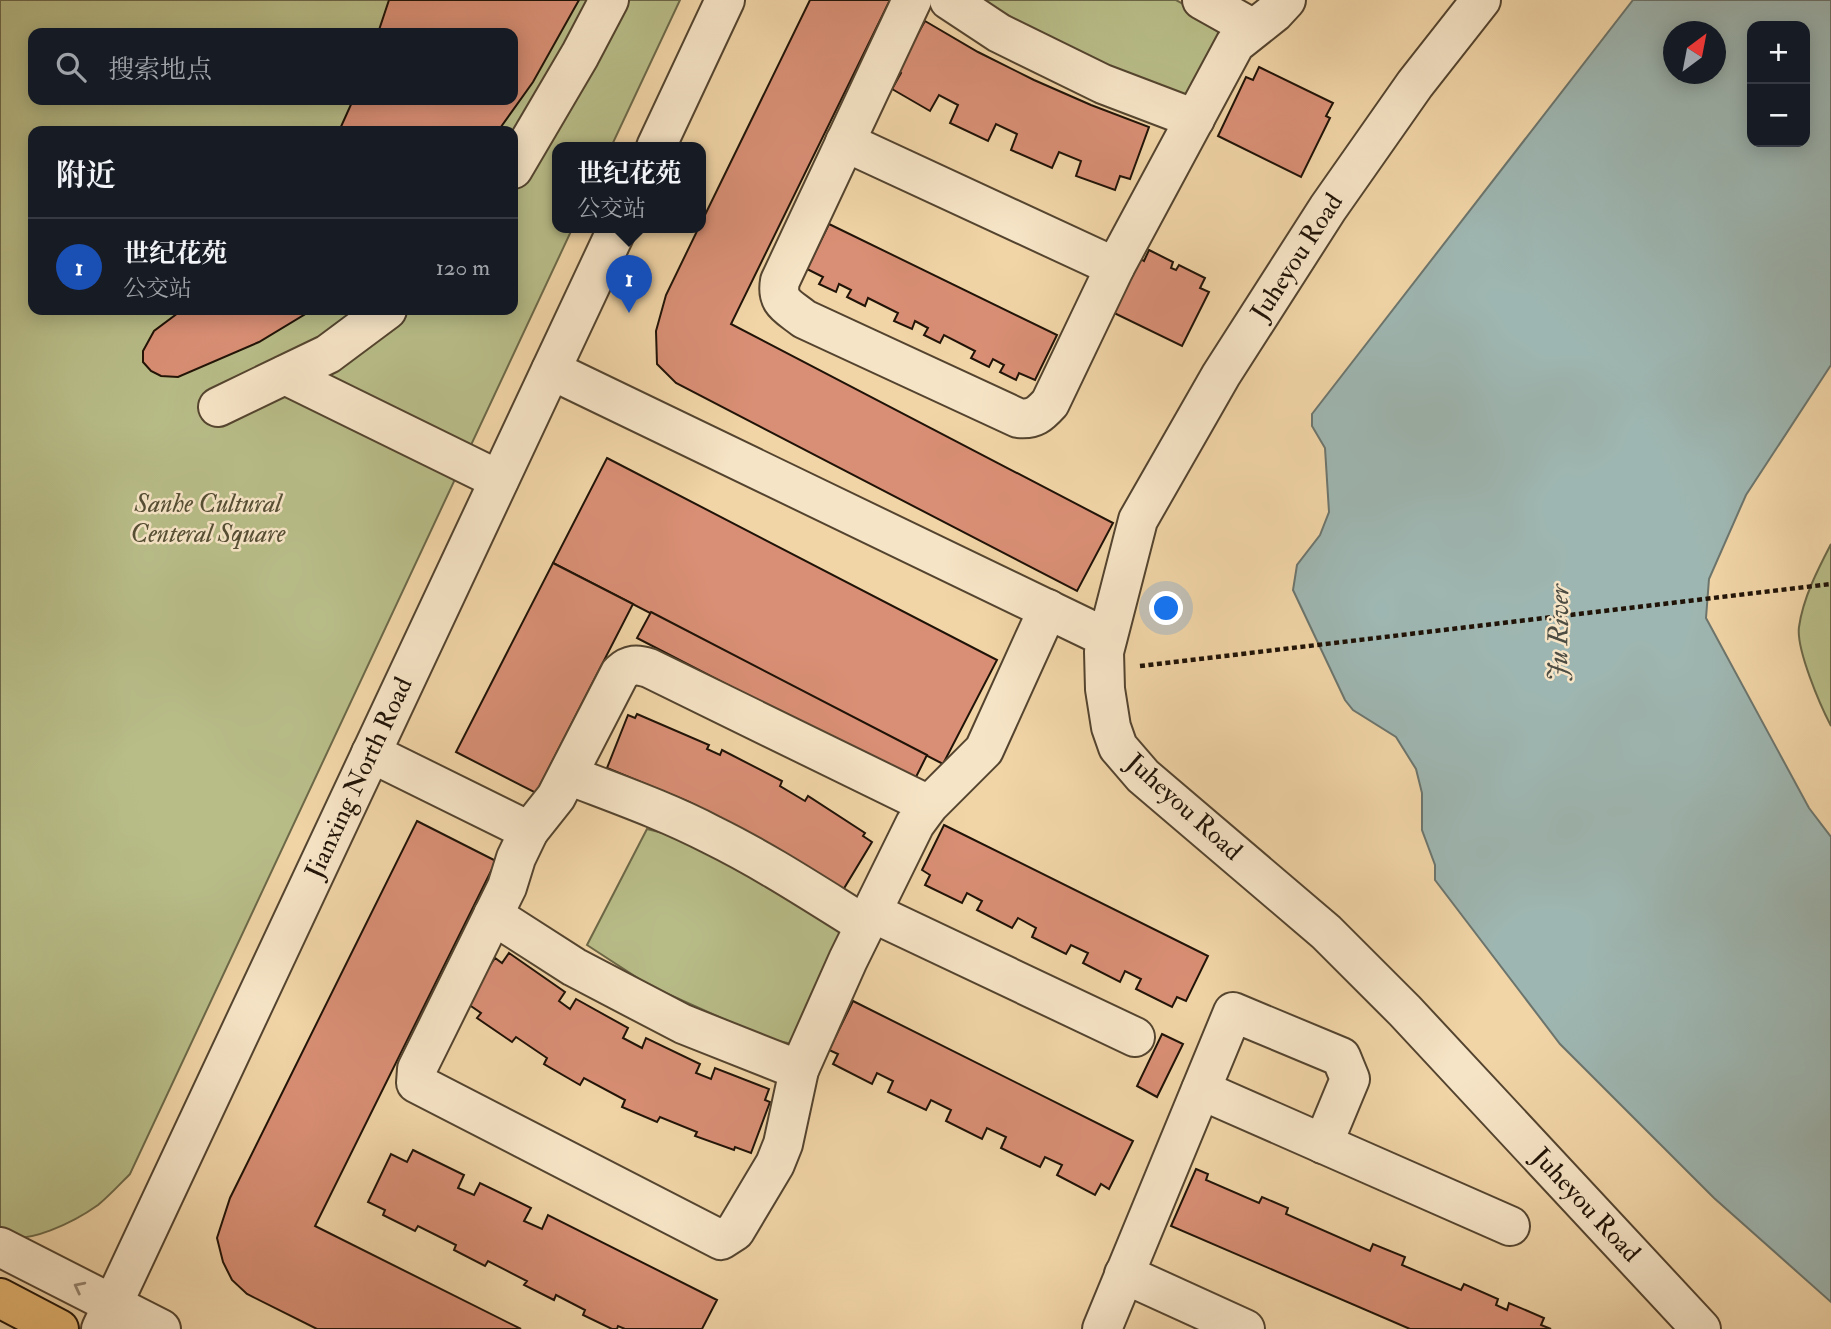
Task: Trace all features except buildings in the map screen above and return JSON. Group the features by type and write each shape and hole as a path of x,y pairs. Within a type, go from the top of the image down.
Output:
{"highway":[{"path":"0,1298 59,1329"}],"street":[{"path":"518,165 545,143 609,0"},
{"path":"658,142 725,0"},
{"path":"912,0 780,281 778,292 781,301 804,318 1018,418 1037,417 1050,403 1115,267 1235,44 1286,0"},
{"path":"949,0 1011,39 1104,84 1195,119"},
{"path":"1202,0 1252,28"},
{"name":"Juheyou Road","path":"1481,0 1415,84 1328,208 1221,375 1138,520 1105,654 1111,727 1118,747 1143,776 1326,932 1414,1021 1701,1329"},
{"path":"845,142 1115,267"},
{"name":"Jianxing North Road","path":"106,1317 615,233"},
{"path":"218,407 328,354 380,315"},
{"path":"551,370 1048,609 1105,654"},
{"path":"285,375 499,480"},
{"path":"929,804 639,664 629,666 620,673 556,797 529,831 516,858 507,887 417,1069 416,1083 721,1240 735,1231 775,1164 783,1144 799,1070 868,918 915,824 929,804 984,750 1048,609"},
{"path":"371,753 529,831"},
{"path":"568,775 711,834 868,918 1135,1037"},
{"path":"493,915 574,967 683,1024 799,1070"},
{"path":"1102,1329 1233,1013 1341,1057 1350,1079 1323,1144"},
{"path":"1201,1090 1510,1226"},
{"path":"0,1247 106,1317 161,1329"},
{"path":"1124,1274 1245,1329"}],"path":[{"path":"1105,654 1250,651 1831,584"}],"green space":[{"name":"Sanhe Cultural Centeral Square","path":"0,0 680,0 613,142 552,142 552,233 570,233 130,1174 98,1205 77,1218 36,1235 11,1237 0,1234"},
{"path":"982,0 1176,0 1207,17 1218,32 1217,42 1187,96 1071,52"},
{"path":"1831,544 1831,726 1805,662 1799,627 1807,595"},
{"path":"647,829 675,836 844,927 796,1045 766,1038 650,986 587,945"}],"water":[{"name":"Ju River","path":"1633,0 1831,0 1831,365 1746,495 1709,579 1706,618 1809,808 1831,837 1831,1302 1714,1198 1560,1044 1435,880 1435,865 1422,830 1422,793 1416,769 1396,737 1353,710 1345,700 1293,590 1297,565 1320,535 1329,512 1325,448 1312,426 1312,414"}],"place":[{"name":"世纪花苑","path":"629,313"}]}
